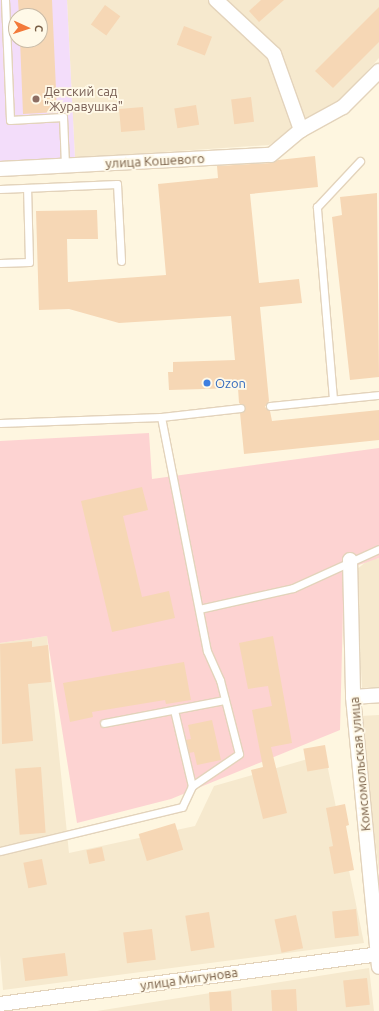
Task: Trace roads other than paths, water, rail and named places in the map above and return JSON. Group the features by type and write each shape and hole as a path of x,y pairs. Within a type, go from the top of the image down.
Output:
{"street":[{"path":"216,0 274,54 301,130"},
{"name":"улица Кошевого","path":"0,169 271,155 301,130 344,107 379,70"},
{"name":"Комсомольская улица","path":"350,560 353,697 378,960"},
{"path":"353,697 379,696"},
{"name":"улица Мигунова","path":"0,1004 378,960"}],"lane":[{"path":"5,0 10,120 63,117 65,165"},
{"path":"333,399 317,207 360,161"},
{"path":"0,189 117,184 121,260"},
{"path":"0,262 29,262 27,188"},
{"path":"270,406 379,394"},
{"path":"0,423 161,417 240,408"},
{"path":"0,851 182,807 192,786 239,754 220,680 207,651 161,417"},
{"path":"198,609 293,588 350,560 379,549"},
{"path":"104,723 225,700"},
{"path":"174,710 192,786"}],"place":[{"name":"Детский сад \"Журавушка\"","path":"36,99"},
{"name":"Ozon","path":"207,383"}]}
